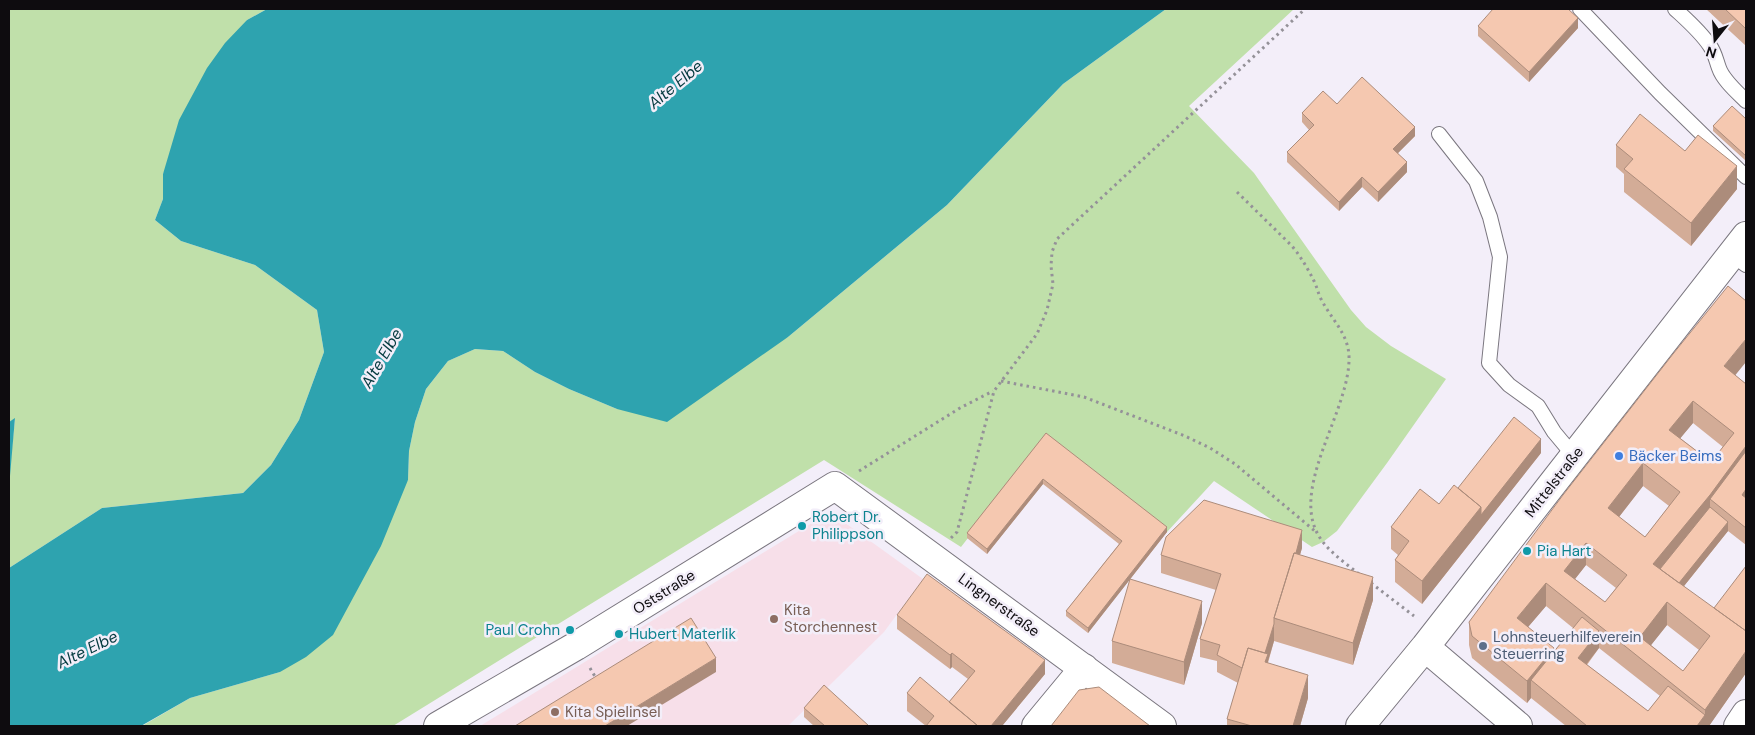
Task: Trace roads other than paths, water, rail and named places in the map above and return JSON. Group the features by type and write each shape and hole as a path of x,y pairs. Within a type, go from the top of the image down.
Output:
{"street":[{"name":"Mittelstraße","path":"1360,726 1431,640 1574,456 1741,252"},
{"name":"Lingnerstraße","path":"835,486 933,556 1162,726"},
{"name":"Oststraße","path":"438,726 576,646 835,486"},
{"path":"1431,640 1518,726"},
{"path":"1036,726 1084,668"},
{"path":"1738,726 1746,714"}],"lane":[{"path":"1580,9 1660,93 1746,177"},
{"path":"1675,9 1693,25 1710,45 1718,59 1719,68 1731,86 1746,101"},
{"path":"1439,134 1476,181 1490,217 1500,257 1489,363 1509,385 1538,406 1554,432 1574,456"}],"water":[{"name":"Alte Elbe","path":"267,9 1166,9 1063,84 947,205 788,337 667,422 617,409 569,389 535,372 503,351 475,349 448,361 426,389 415,422 409,451 408,480 381,546 333,635 306,657 280,672 190,698 141,726 9,726 9,568 102,508 243,493 271,465 299,420 324,352 317,310 255,265 181,241 155,220 163,199 163,174 179,120 207,68 225,43 247,20"},
{"path":"15,418 10,476 9,477 9,422"}],"place":[{"name":"Bäcker Beims","path":"1619,456"},
{"name":"Robert Dr. Philippson","path":"802,526"},
{"name":"Pia Hart","path":"1527,551"},
{"name":"Kita Storchennest","path":"774,619"},
{"name":"Paul Crohn","path":"570,630"},
{"name":"Hubert Materlik","path":"619,634"},
{"name":"Lohnsteuerhilfeverein Steuerring","path":"1483,646"},
{"name":"Kita Spielinsel","path":"555,712"}]}
